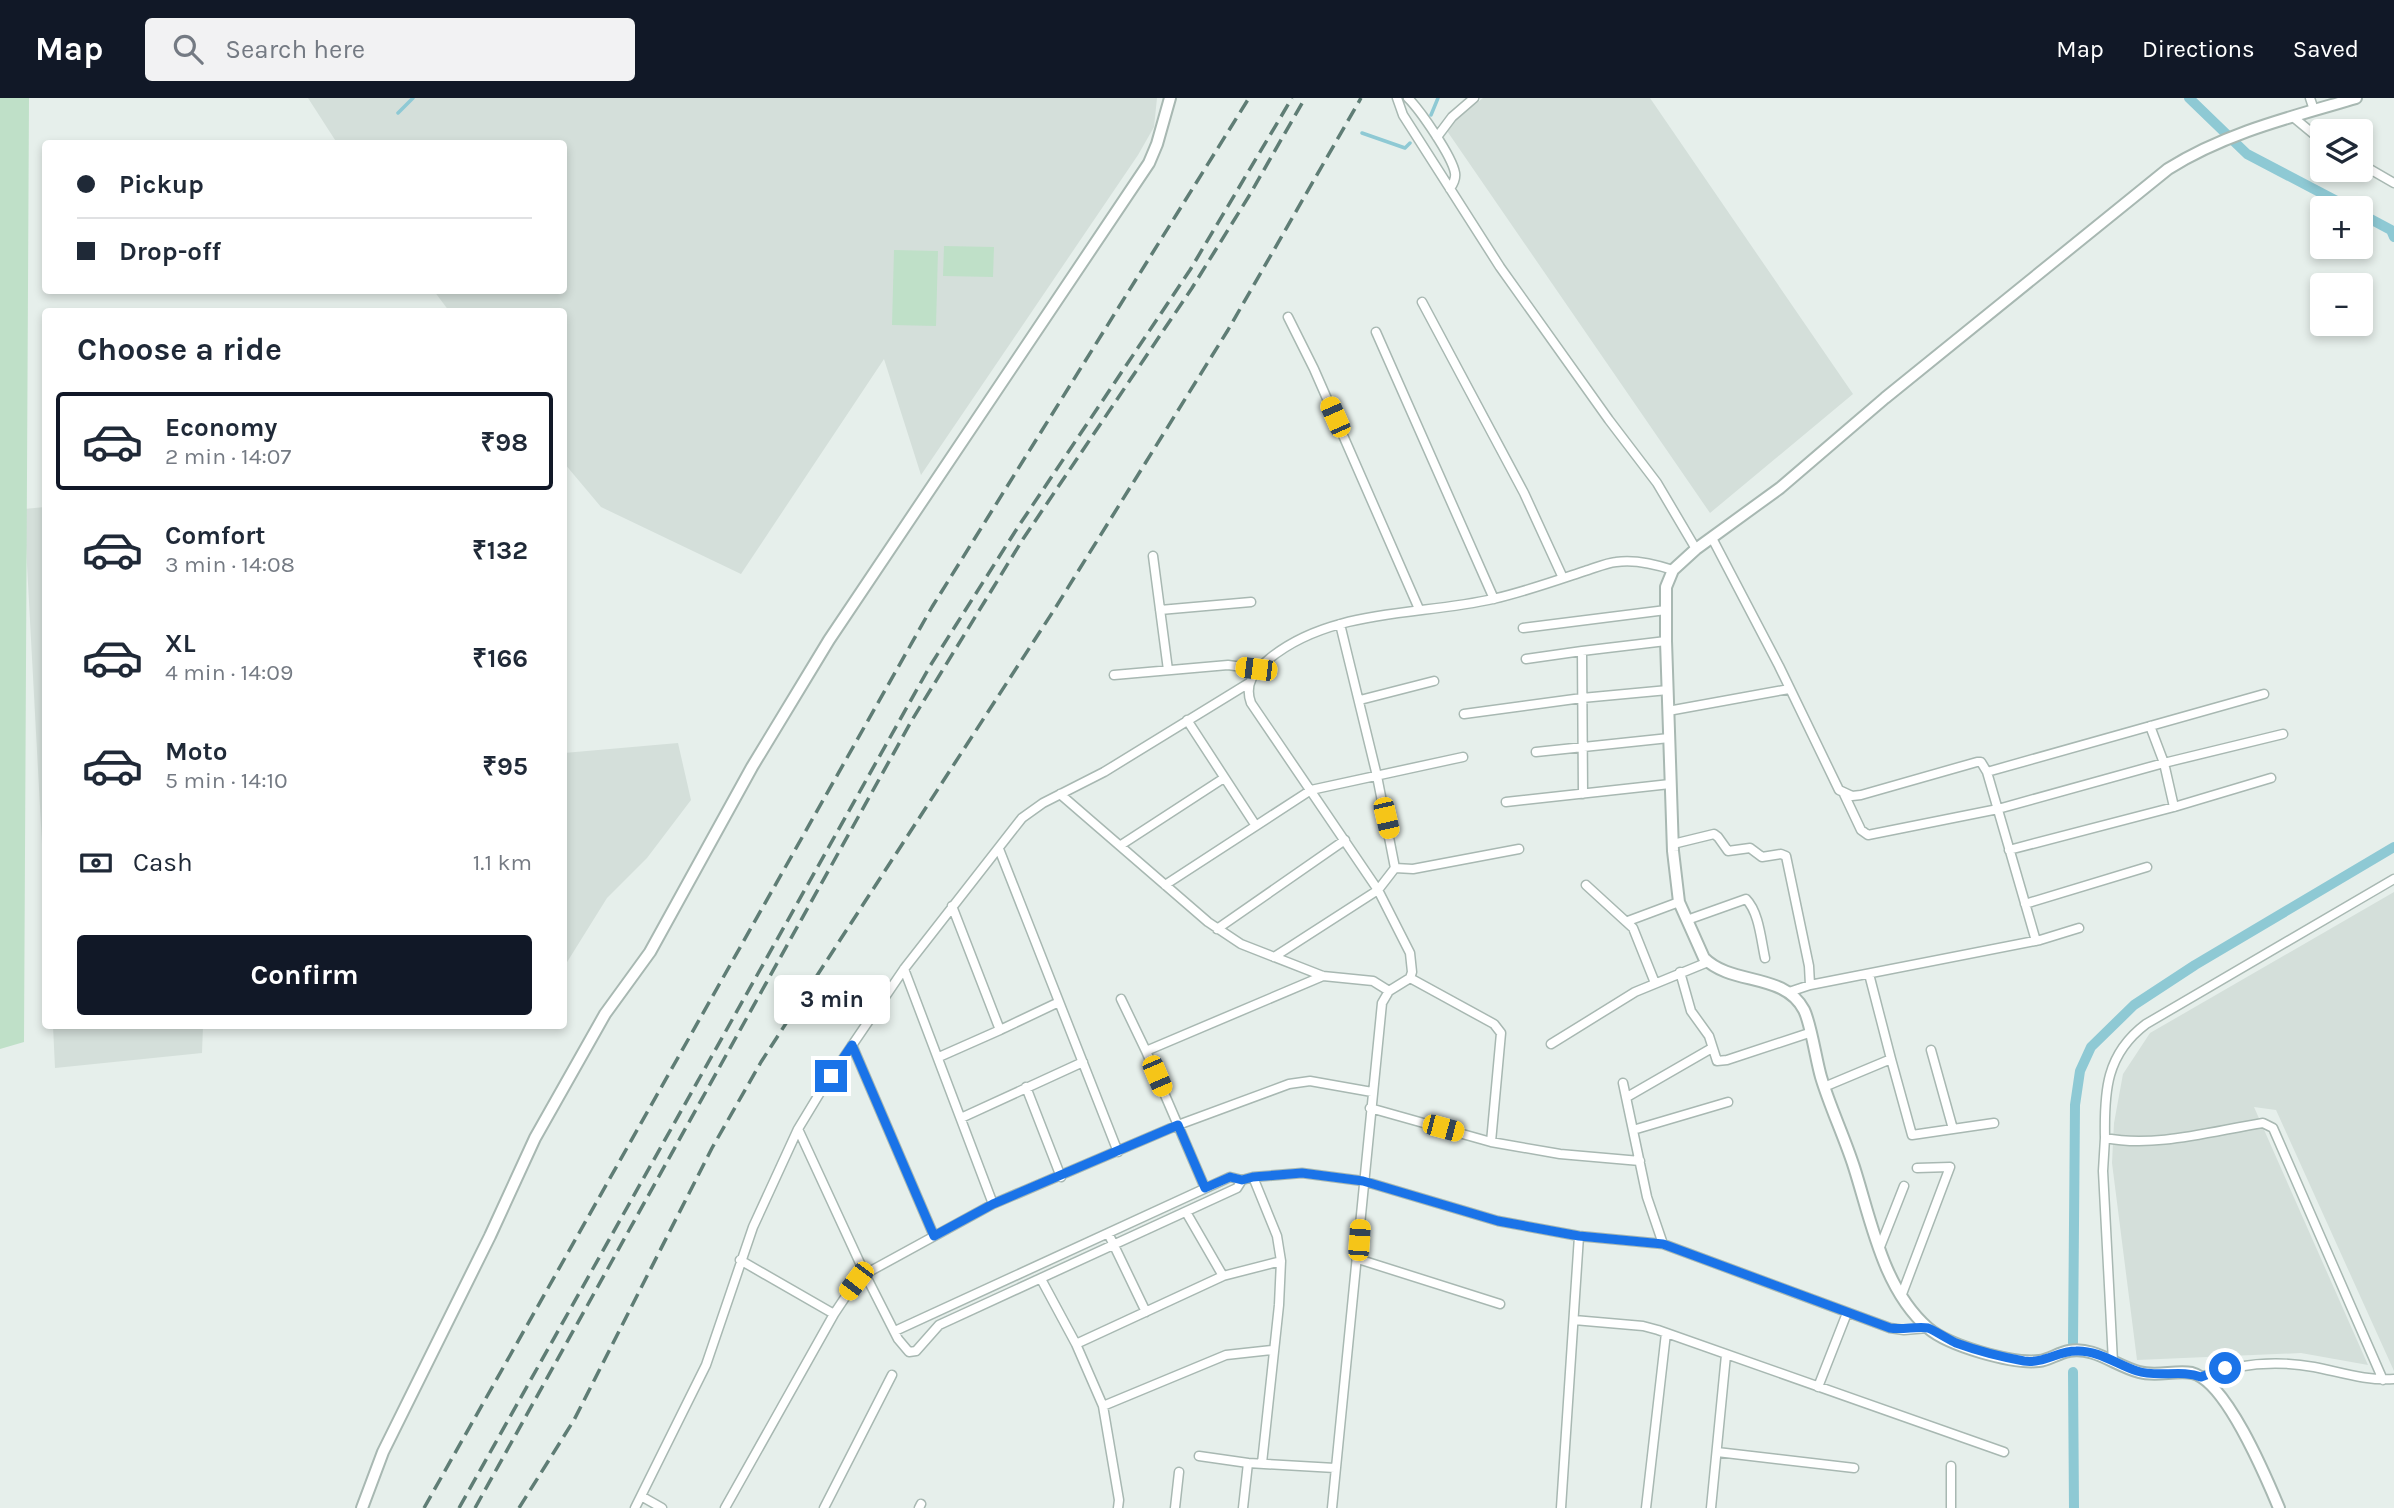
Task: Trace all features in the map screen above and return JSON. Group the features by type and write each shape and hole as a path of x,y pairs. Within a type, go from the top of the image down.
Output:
{"street":[{"path":"362,1508 383,1452 535,1138 605,1014 650,952 752,767 828,640 1149,163 1170,98"},
{"path":"1397,98 1403,115 1500,267 1657,483 1696,550"},
{"path":"1408,98 1437,137 1455,175 1450,189"},
{"path":"1437,137 1452,117 1474,98"},
{"path":"2311,98 2314,110"},
{"path":"2279,1508 2237,1419 2223,1398 2201,1377 2190,1373 2139,1372 2080,1350 2068,1351 2042,1361 2028,1362 1959,1344 1928,1328 1902,1294 1880,1247 1854,1166 1824,1087 1804,1012 1789,992 1737,975 1708,962 1679,902 1673,844 1666,587 1674,570 1696,550 1780,488 1885,398 2168,169 2199,150 2257,128 2356,98"},
{"path":"2293,117 2310,131"},
{"path":"2373,171 2394,183"},
{"path":"1422,302 1518,482 1563,578"},
{"path":"1288,317 1314,369 1419,609"},
{"path":"1376,332 1494,599"},
{"path":"1712,538 1835,785 1844,794 1861,830 1868,835 1998,809 2164,763 2283,734"},
{"path":"1153,556 1168,670"},
{"path":"1332,1508 1382,1003 1389,991 1409,978 1412,972 1410,953 1378,890 1251,704 1247,692 1249,683 1256,669 1278,651 1298,639 1340,624 1419,609 1494,599 1615,562 1655,564 1674,570"},
{"path":"1160,610 1251,601"},
{"path":"1523,628 1666,610"},
{"path":"1274,957 1378,890 1395,868 1360,700 1340,624"},
{"path":"1526,659 1666,641"},
{"path":"1582,651 1583,794"},
{"path":"1114,675 1228,666 1256,669"},
{"path":"1360,700 1434,681"},
{"path":"635,1508 706,1365 740,1260 798,1129 904,969 1022,818 1043,803 1104,772 1249,683"},
{"path":"1668,711 1789,689"},
{"path":"1464,713 1668,690"},
{"path":"1987,772 2264,694"},
{"path":"1187,720 1256,826"},
{"path":"2150,726 2164,763 2174,807"},
{"path":"1536,752 1669,738"},
{"path":"1165,885 1311,790 1464,757"},
{"path":"1844,794 1861,794 1981,762 1987,772 2036,941"},
{"path":"1122,845 1224,778"},
{"path":"2010,850 2174,807 2271,778"},
{"path":"1506,802 1671,784"},
{"path":"1060,794 1217,929 1241,944 1323,976 1373,981 1389,991"},
{"path":"1673,844 1714,834 1728,851 1750,848 1762,857 1780,854 1786,856 1809,966 1810,985"},
{"path":"1217,929 1345,840"},
{"path":"999,849 1118,1152"},
{"path":"1395,868 1413,869 1519,849"},
{"path":"2025,904 2147,867"},
{"path":"2113,1362 2103,1171 2105,1097 2110,1072 2121,1048 2146,1024 2394,879"},
{"path":"1586,885 1628,921 1638,937 1655,983"},
{"path":"1687,920 1746,899 1759,929 1765,958"},
{"path":"1628,921 1679,902"},
{"path":"952,906 1000,1030"},
{"path":"1789,992 1810,985 2036,941 2079,928"},
{"path":"1551,1044 1603,1010 1655,983 1708,962"},
{"path":"904,969 993,1204"},
{"path":"1681,972 1691,1011 1709,1037 1717,1061 1810,1033"},
{"path":"1869,974 1912,1135 1994,1123"},
{"path":"1146,1051 1323,976"},
{"path":"1409,978 1494,1024 1501,1033 1491,1142"},
{"path":"1121,999 1205,1188"},
{"path":"939,1057 1059,1003"},
{"path":"852,1045 934,1236"},
{"path":"1627,1097 1712,1048"},
{"path":"1931,1049 1954,1129"},
{"path":"1824,1087 1891,1059"},
{"path":"961,1118 1083,1062"},
{"path":"726,1508 834,1314 852,1287 865,1274 993,1204 1178,1125 1289,1084 1310,1081 1372,1092"},
{"path":"1623,1083 1647,1197 1663,1244"},
{"path":"1026,1087 1061,1177"},
{"path":"1633,1130 1728,1102"},
{"path":"1370,1108 1491,1142 1560,1154 1640,1161"},
{"path":"2105,1138 2158,1139 2263,1123 2273,1128 2383,1380"},
{"path":"798,1129 865,1274 909,1352 916,1351 939,1325 1237,1188 1242,1180"},
{"path":"1902,1294 1950,1167 1917,1168"},
{"path":"895,1331 1230,1177 1242,1180 1302,1173 1363,1181 1498,1221 1579,1236 1663,1244 1890,1328 1928,1328"},
{"path":"1253,1177 1277,1236 1281,1261 1279,1305 1272,1350 1262,1463"},
{"path":"1880,1247 1904,1186"},
{"path":"1186,1212 1223,1276"},
{"path":"1108,1233 1146,1312"},
{"path":"1561,1508 1579,1236"},
{"path":"1358,1259 1500,1304"},
{"path":"740,1260 834,1314"},
{"path":"1076,1344 1223,1276 1281,1261"},
{"path":"1041,1279 1076,1344 1103,1406 1119,1500 1118,1508"},
{"path":"1818,1387 1847,1313"},
{"path":"1574,1320 1643,1326 1666,1333 2004,1452"},
{"path":"1646,1508 1666,1333"},
{"path":"1103,1406 1226,1355 1272,1350"},
{"path":"1711,1508 1726,1355"},
{"path":"2201,1377 2225,1368 2278,1364 2311,1366 2383,1380 2394,1379"},
{"path":"824,1508 892,1375"},
{"path":"1717,1452 1854,1468"},
{"path":"1199,1456 1248,1463 1335,1468"},
{"path":"1243,1508 1248,1463"},
{"path":"1951,1466 1951,1508"},
{"path":"1175,1508 1179,1472"},
{"path":"641,1496 662,1508"}],"shaded area":[{"path":"308,98 1157,98 1154,127 1138,155 921,475 884,359 741,574 601,507 567,467 567,308 447,308 436,294 567,294 567,140 335,140"},
{"path":"1483,98 1650,98 1853,394 1710,513 1445,128"},
{"path":"42,507 42,844 24,509"},
{"path":"678,743 691,800 647,858 607,898 567,962 567,753"},
{"path":"2394,892 2394,1371 2276,1110 2254,1107 2368,1365 2301,1353 2137,1360 2112,1163 2114,1123 2123,1074 2150,1033"},
{"path":"53,1029 203,1029 202,1053 55,1068"}],"green space":[{"path":"0,98 29,98 24,1042 0,1049"},
{"path":"944,246 994,247 993,277 943,276"},
{"path":"894,250 938,251 936,326 892,325"}],"waterway":[{"path":"398,113 413,98"},
{"path":"1431,115 1438,98"},
{"path":"2189,98 2247,154 2327,196"},
{"path":"1362,133 1405,148 1410,143"},
{"path":"2373,220 2391,230 2394,237"},
{"path":"2073,1343 2075,1105 2080,1071 2091,1047 2134,1005 2195,965 2394,847"},
{"path":"2073,1372 2074,1508"}],"railway":[{"path":"424,1508 932,607 1249,98"},
{"path":"459,1508 930,666 1018,527 1190,270 1292,98"},
{"path":"475,1508 912,720 1023,539 1192,288 1305,98"},
{"path":"519,1508 574,1420 712,1148 761,1062 1054,610 1228,330 1361,98"}],"route":[{"path":"831,1076 852,1045 934,1236 993,1204 1178,1125 1205,1188 1230,1177 1242,1180 1302,1173 1363,1181 1498,1221 1579,1236 1663,1244 1890,1328 1928,1328 1959,1344 2028,1362 2042,1361 2068,1351 2080,1350 2151,1374 2190,1373 2201,1377 2225,1368"}]}
